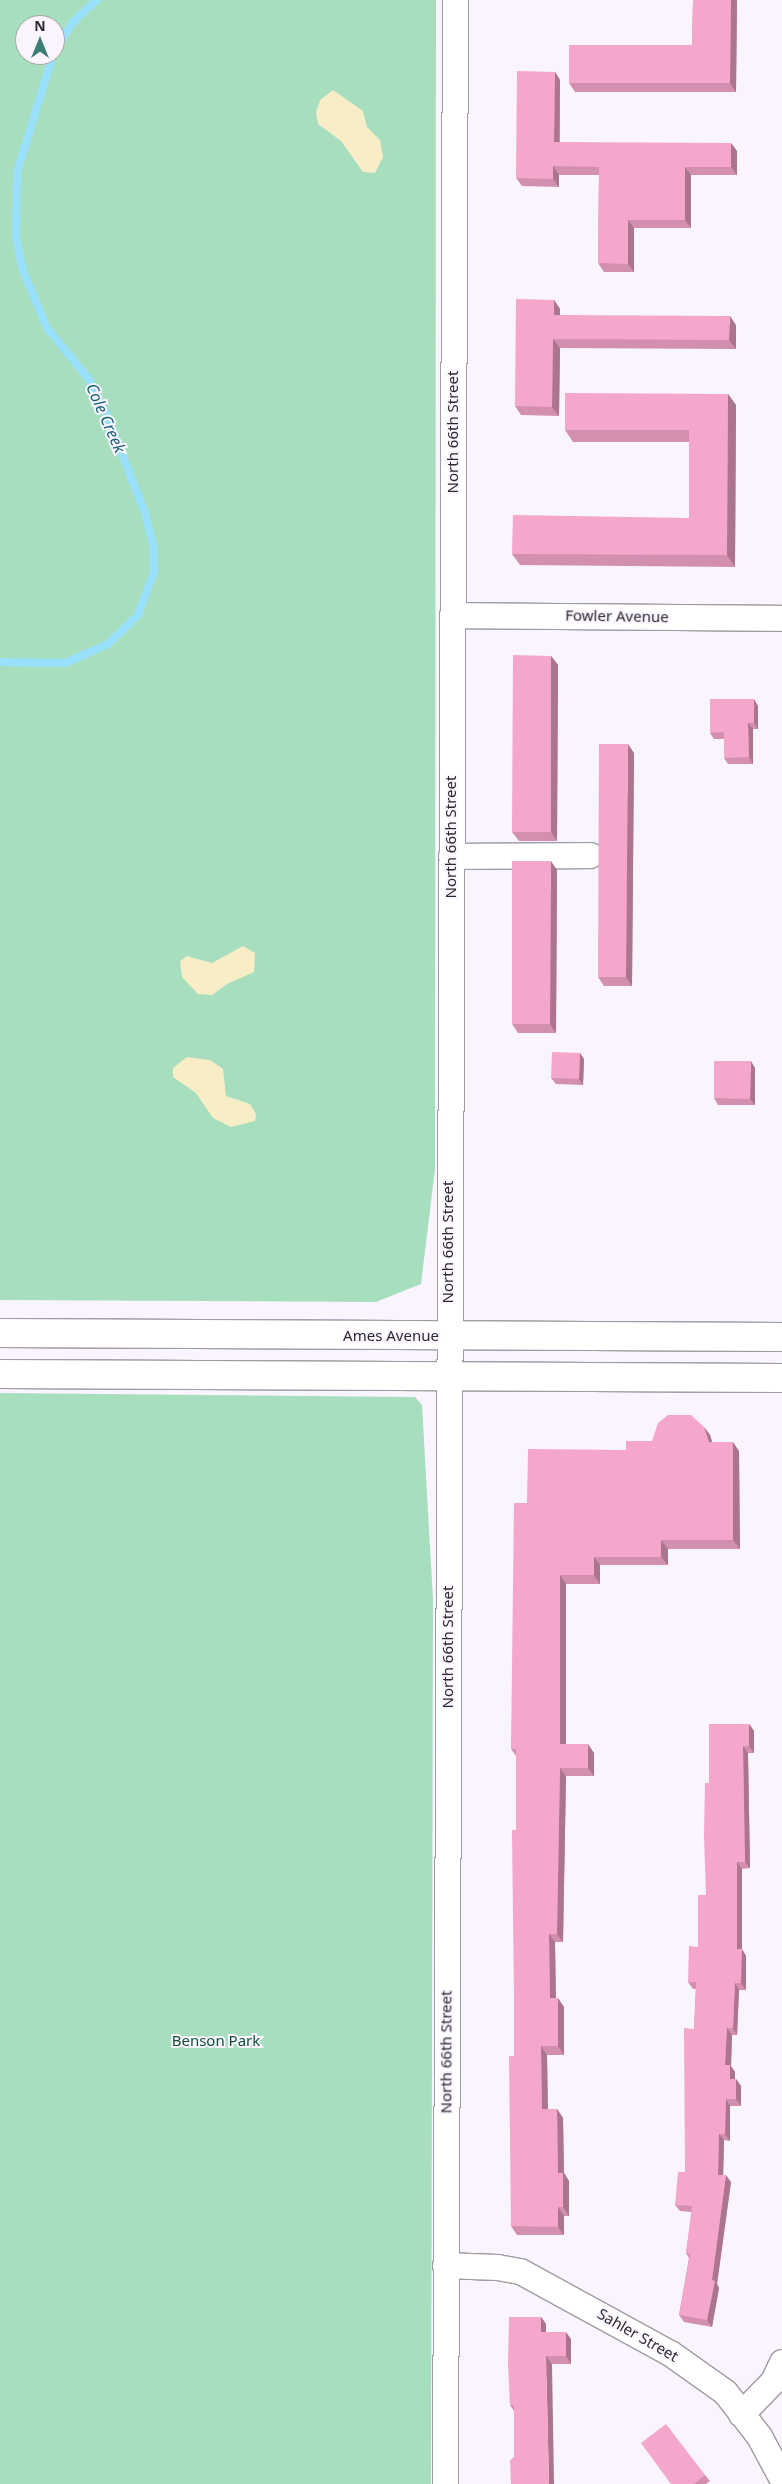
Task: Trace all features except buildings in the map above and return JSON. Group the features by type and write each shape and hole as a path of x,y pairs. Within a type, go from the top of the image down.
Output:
{"main road":[{"name":"Ames Avenue","path":"0,1333 782,1337"},
{"path":"0,1374 782,1378"}],"street":[{"name":"North 66th Street","path":"445,2484 448,1336 455,0"},
{"name":"Fowler Avenue","path":"452,615 782,618"},
{"path":"451,856 590,854"},
{"name":"Sahler Street","path":"445,2265 497,2267 520,2271 542,2281 701,2373 725,2392 759,2436 782,2479"},
{"path":"741,2414 773,2381 782,2362"}],"green space":[{"path":"0,0 436,0 435,1169 421,1284 376,1302 0,1300"},
{"name":"Benson Park","path":"0,1393 415,1397 422,1405 433,1599 431,2484 0,2484"}],"sand":[{"path":"333,90 363,111 367,127 380,140 383,157 375,173 363,172 341,141 318,124 316,112 320,100"},
{"path":"243,946 255,953 254,972 227,984 212,995 198,994 182,977 180,961 187,956 212,963"},
{"path":"187,1057 210,1060 223,1069 226,1096 250,1104 256,1114 255,1121 231,1127 213,1118 196,1093 173,1077 173,1068"}],"waterway":[{"name":"Cole Creek","path":"65,34 73,22 97,0"},
{"name":"Cole Creek","path":"0,662 65,663 108,644 138,615 154,571 153,545 145,513 106,413 88,378 47,328 23,271 16,238 17,172 50,65"}]}
